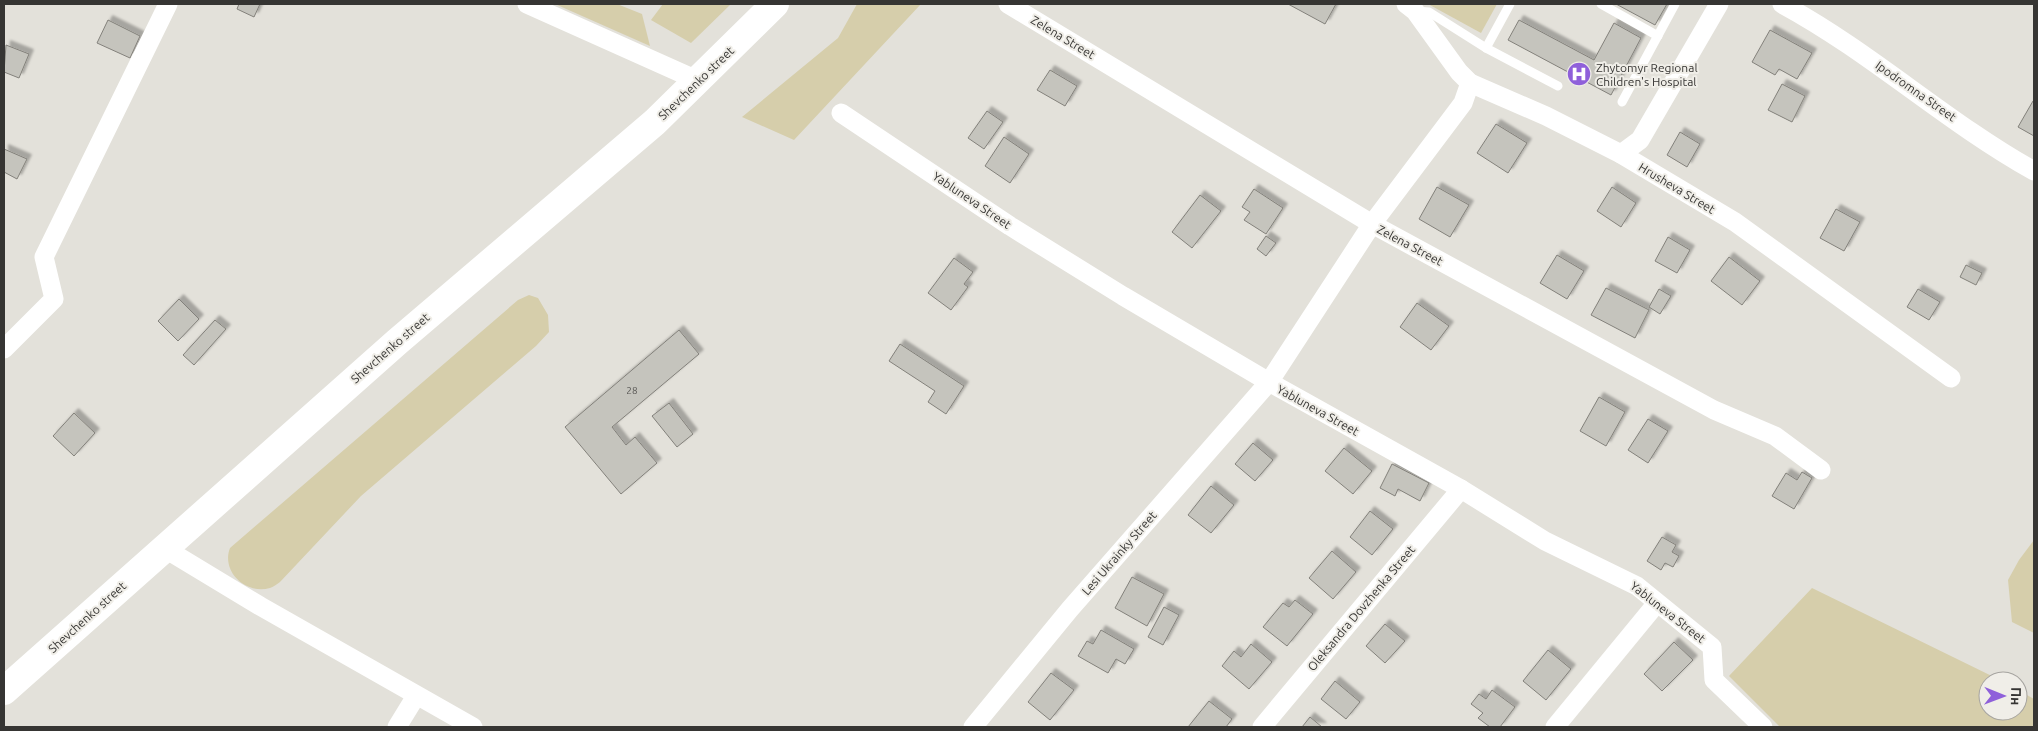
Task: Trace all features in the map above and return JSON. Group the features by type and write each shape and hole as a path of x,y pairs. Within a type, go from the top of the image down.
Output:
{"main road":[{"name":"Shevchenko street","path":"4,691 390,348 656,122 775,4"}],"street":[{"path":"4,349 54,299 44,257 168,4"},
{"path":"527,4 699,81"},
{"name":"Zelena Street","path":"1008,4 1372,224 1714,410 1775,436 1821,470"},
{"path":"1621,154 1640,140 1719,4"},
{"name":"Ipodromna Street","path":"1793,6 2010,157 2034,171"},
{"name":"Hrusheva Street","path":"1411,8 1459,72 1470,83 1546,116 1621,154 1734,222 1951,378"},
{"name":"Lesi Ukrainky Street","path":"973,727 1070,609 1269,382 1372,224 1463,103 1470,83"},
{"name":"Yabluneva Street","path":"841,113 1018,231 1124,296 1269,382 1461,489 1545,541 1637,586 1712,647 1714,680 1763,727"},
{"name":"Oleksandra Dovzhenka Street","path":"1262,727 1461,489"},
{"path":"164,548 260,606 473,727"},
{"path":"1555,727 1657,603"},
{"path":"397,727 416,696"}],"lane":[{"path":"1486,48 1510,4"},
{"path":"1601,4 1658,36"},
{"path":"1622,102 1675,4"},
{"path":"1411,8 1429,12 1486,48 1558,86"}],"shaded area":[{"path":"555,4 617,4 642,14 650,46"},
{"path":"663,4 731,4 691,43 651,20"},
{"path":"857,4 921,4 794,140 742,117 838,38"},
{"path":"1428,4 1497,4 1481,33"},
{"path":"529,295 538,298 548,315 549,332 536,346 361,496 280,582 270,588 261,589 252,588 237,579 229,565 230,548 518,300"},
{"path":"2034,540 2034,633 2012,622 2008,580 2019,560"},
{"path":"1812,588 1982,671 1978,671 1978,721 2028,721 2028,696 2034,699 2034,727 1780,727 1729,676"}],"building":[{"path":"239,4 260,4 254,17 237,9"},
{"path":"1288,4 1336,4 1325,24"},
{"path":"1616,4 1667,4 1655,25"},
{"path":"108,20 140,36 130,58 97,43"},
{"path":"1519,20 1594,60 1614,23 1641,38 1611,95 1508,40"},
{"path":"1770,30 1812,53 1797,79 1779,69 1775,75 1752,62"},
{"path":"6,45 29,54 19,78 4,72"},
{"path":"1050,70 1077,86 1065,106 1037,90"},
{"path":"1782,84 1805,96 1792,122 1768,110"},
{"path":"2034,101 2034,136 2018,127"},
{"path":"987,111 1003,122 984,149 968,138"},
{"path":"1496,124 1527,143 1508,173 1477,153"},
{"path":"1680,132 1700,144 1687,167 1667,155"},
{"path":"1004,137 1029,154 1010,183 985,166"},
{"path":"4,149 27,159 17,179 4,172"},
{"path":"1437,187 1469,205 1450,237 1419,219"},
{"path":"1612,187 1636,203 1621,227 1597,211"},
{"path":"1254,189 1283,208 1266,234 1244,220 1250,212 1242,207"},
{"path":"1200,195 1221,211 1192,248 1172,232"},
{"path":"1836,209 1860,222 1844,251 1820,238"},
{"path":"1266,236 1276,243 1266,256 1257,249"},
{"path":"1668,237 1690,250 1677,273 1655,261"},
{"path":"1557,255 1584,271 1567,299 1540,283"},
{"path":"1729,257 1760,281 1742,305 1711,281"},
{"path":"954,258 973,272 964,284 968,287 951,310 928,293"},
{"path":"1966,265 1982,273 1976,285 1960,277"},
{"path":"1606,288 1649,310 1635,338 1591,315"},
{"path":"1659,289 1671,296 1660,314 1649,307"},
{"path":"1918,289 1940,302 1929,320 1907,307"},
{"path":"179,299 199,319 178,341 158,321"},
{"path":"1417,303 1449,326 1431,350 1400,327"},
{"path":"215,320 226,329 194,365 183,355"},
{"path":"679,330 699,354 612,427 626,445 635,437 657,463 621,494 565,427"},
{"path":"900,344 964,386 946,414 928,402 935,391 889,361"},
{"path":"1599,397 1625,412 1606,446 1580,431"},
{"path":"669,403 693,434 677,447 652,416"},
{"path":"74,413 95,433 74,456 53,436"},
{"path":"1648,419 1668,431 1648,463 1628,450"},
{"path":"1253,443 1273,460 1255,481 1235,464"},
{"path":"1344,448 1372,471 1353,494 1325,471"},
{"path":"1392,464 1429,483 1420,501 1398,489 1395,496 1380,488"},
{"path":"1802,472 1812,478 1794,509 1772,496 1786,473 1797,480"},
{"path":"1211,486 1234,505 1211,533 1188,515"},
{"path":"1370,511 1393,529 1372,555 1350,537"},
{"path":"1662,537 1676,545 1672,552 1679,556 1673,567 1665,563 1661,570 1647,561"},
{"path":"1332,551 1356,572 1333,599 1309,578"},
{"path":"1132,577 1164,594 1147,626 1115,608"},
{"path":"1295,600 1313,614 1287,646 1263,627 1283,603 1289,607"},
{"path":"1164,607 1179,615 1163,645 1148,637"},
{"path":"1385,624 1405,641 1385,663 1366,646"},
{"path":"1101,630 1134,649 1125,664 1116,659 1108,673 1078,656 1087,641 1093,644"},
{"path":"1674,642 1693,660 1662,691 1644,674"},
{"path":"1251,644 1272,662 1249,689 1222,666 1234,651 1241,657"},
{"path":"1548,650 1571,669 1546,700 1523,681"},
{"path":"1051,673 1074,690 1050,720 1028,702"},
{"path":"1335,681 1360,702 1346,719 1321,699"},
{"path":"1492,690 1515,707 1500,727 1490,727 1478,718 1483,713 1471,704 1479,694 1486,699"},
{"path":"1209,701 1232,719 1226,727 1188,727"},
{"path":"1310,717 1322,727 1302,727"}],"place":[{"name":"Zhytomyr Regional Children's Hospital","path":"1579,74"}]}
